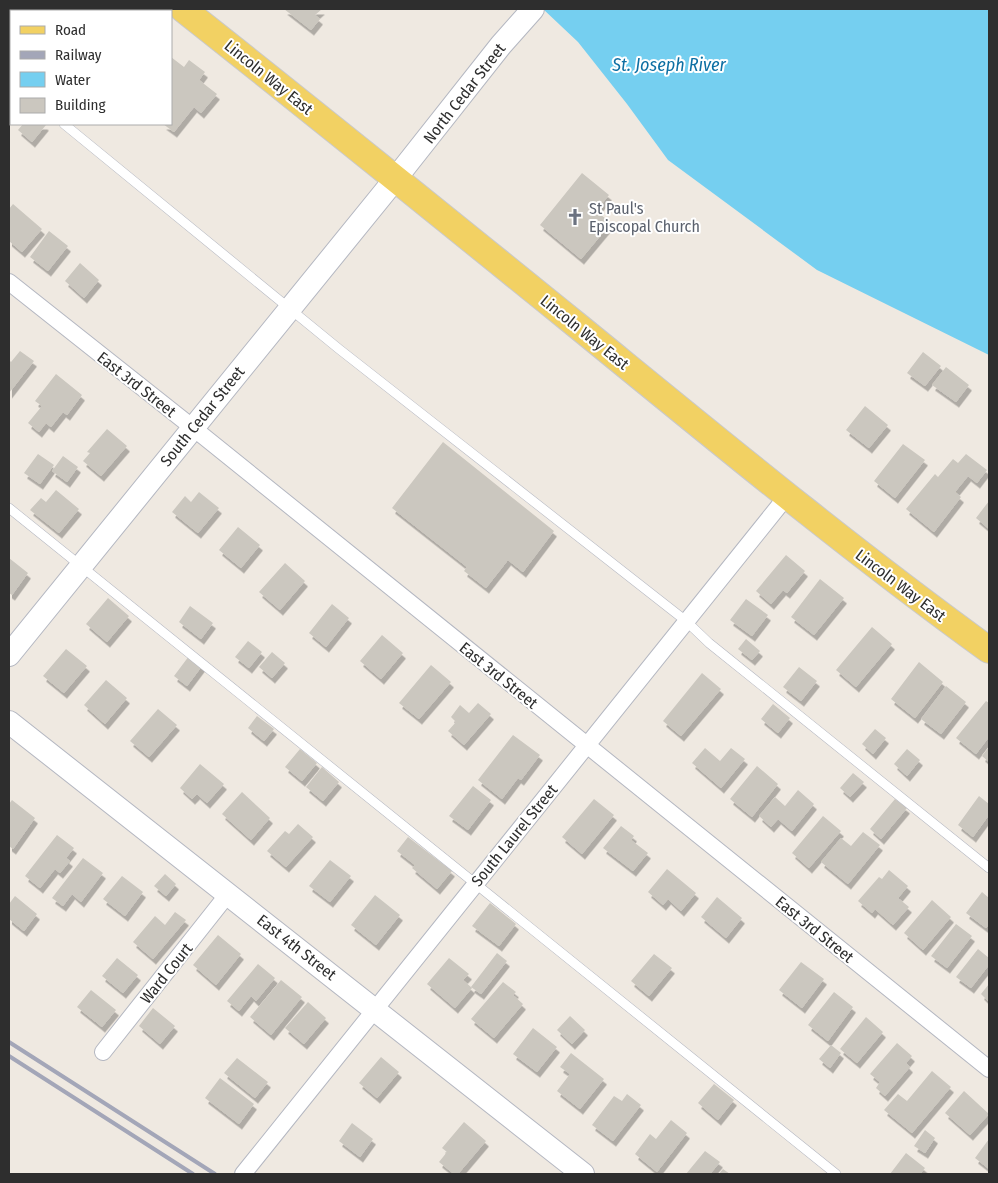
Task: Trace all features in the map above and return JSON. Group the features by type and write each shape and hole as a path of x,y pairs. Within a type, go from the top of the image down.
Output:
{"main road":[{"name":"Lincoln Way East","path":"183,9 396,178 787,496 913,595 989,650"}],"street":[{"name":"North Cedar Street","path":"396,178 501,45 533,9"},
{"name":"South Cedar Street","path":"9,655 192,427 396,178"},
{"name":"East 3rd Street","path":"9,282 192,427 989,1069"},
{"name":"South Laurel Street","path":"243,1174 787,496"},
{"name":"East 4th Street","path":"9,722 376,1009 583,1174"},
{"name":"Ward Court","path":"103,1052 228,894"}],"lane":[{"path":"65,125 340,349 686,622 989,868"},
{"path":"9,508 836,1174"}],"water":[{"name":"St. Joseph River","path":"543,9 989,9 989,355 817,270 668,160 578,42"}],"building":[{"path":"284,9 322,9 315,15 320,19 311,30"},
{"path":"172,58 184,67 189,60 205,72 199,80 217,94 201,113 194,107 174,132 164,125 172,125"},
{"path":"22,125 46,125 32,142 18,130"},
{"name":"St Paul's Episcopal Church","path":"582,173 609,195 596,211 611,223 581,259 540,225"},
{"path":"13,204 42,229 22,252 9,241 9,209"},
{"path":"49,231 68,246 48,271 30,257"},
{"path":"80,263 99,280 84,298 65,281"},
{"path":"20,351 34,361 9,393 9,360 11,362"},
{"path":"923,352 941,366 925,386 907,373"},
{"path":"946,367 969,385 956,402 932,385"},
{"path":"56,374 82,395 67,415 63,412 51,427 46,423 39,432 28,423 42,406 35,401"},
{"path":"865,406 888,425 869,448 846,430"},
{"path":"107,429 127,446 101,476 83,461 90,453 87,452"},
{"path":"443,442 554,531 523,572 508,560 486,588 464,571 467,567 392,508"},
{"path":"903,444 925,460 895,498 874,481"},
{"path":"38,454 54,465 40,484 24,473"},
{"path":"966,454 987,470 977,483 968,476 955,492 961,497 934,532 906,509 935,474 938,477 953,459 958,463"},
{"path":"63,456 78,467 67,482 52,471"},
{"path":"56,490 79,509 59,533 30,510 41,498 46,502"},
{"path":"199,492 219,508 198,533 172,512 185,496 191,502"},
{"path":"989,501 989,529 976,518"},
{"path":"238,527 260,545 241,568 219,550"},
{"path":"786,555 805,571 787,593 783,590 771,604 756,591"},
{"path":"9,558 28,573 12,595 9,593"},
{"path":"285,563 305,581 280,610 259,592"},
{"path":"820,579 844,598 814,635 791,617"},
{"path":"108,598 129,616 107,642 86,624"},
{"path":"746,599 768,615 752,636 730,620"},
{"path":"332,604 349,618 326,647 309,633"},
{"path":"190,606 213,623 201,639 179,622"},
{"path":"872,627 892,644 856,687 836,670"},
{"path":"382,635 403,653 381,679 360,661"},
{"path":"746,639 760,651 752,660 738,649"},
{"path":"248,641 262,652 249,668 235,657"},
{"path":"66,649 87,666 64,693 43,676"},
{"path":"272,652 285,663 272,678 259,667"},
{"path":"189,656 202,666 187,686 174,676"},
{"path":"919,662 943,682 915,718 891,699"},
{"path":"431,665 451,682 419,719 399,703"},
{"path":"799,667 817,681 801,701 783,687"},
{"path":"702,673 721,689 681,736 663,721"},
{"path":"106,680 127,698 105,724 84,705"},
{"path":"946,686 966,702 941,734 921,719"},
{"path":"986,701 989,703 989,737 976,754 956,738"},
{"path":"478,703 491,714 464,745 448,731 456,722 451,717 460,705 469,713"},
{"path":"773,704 790,718 778,733 761,719"},
{"path":"158,709 177,725 149,757 130,741"},
{"path":"257,716 274,729 264,741 248,728"},
{"path":"875,729 886,738 873,754 862,744"},
{"path":"513,735 540,755 521,780 518,778 502,799 478,780"},
{"path":"989,747 989,762 982,756"},
{"path":"705,748 720,761 731,748 745,759 721,788 692,763"},
{"path":"300,749 317,763 302,781 285,767"},
{"path":"907,749 920,760 907,776 894,764"},
{"path":"200,764 224,784 207,803 197,794 192,799 180,788"},
{"path":"757,766 778,784 752,817 730,799"},
{"path":"322,767 339,782 323,801 306,787"},
{"path":"853,773 864,782 850,797 840,788"},
{"path":"473,786 491,800 468,830 449,816"},
{"path":"798,790 814,804 792,831 778,819 771,827 759,816 775,797 785,806"},
{"path":"242,792 270,818 251,840 222,814"},
{"path":"979,796 989,804 989,815 973,837 958,825"},
{"path":"594,799 614,815 582,854 562,837"},
{"path":"895,799 907,808 881,839 870,829"},
{"path":"12,800 35,818 13,849 9,846 9,804"},
{"path":"823,816 841,831 809,868 792,853"},
{"path":"298,824 313,837 286,867 267,851 285,831 289,834"},
{"path":"621,826 634,836 631,840 648,853 633,871 603,848"},
{"path":"863,832 880,845 848,884 821,862 841,838 851,846"},
{"path":"57,835 74,848 66,858 70,861 60,873 55,869 40,888 25,876"},
{"path":"408,837 452,871 437,889 412,868 415,865 397,851"},
{"path":"83,858 103,873 81,902 72,894 63,906 52,898"},
{"path":"330,860 351,876 330,902 309,886"},
{"path":"667,869 696,893 681,911 668,899 663,905 648,892"},
{"path":"889,870 908,886 898,898 909,907 893,925 875,909 872,913 858,901 879,877 882,879"},
{"path":"165,874 176,884 166,896 154,886"},
{"path":"122,876 143,892 125,916 103,899"},
{"path":"982,892 989,898 989,924 986,928 966,913"},
{"path":"375,895 400,915 376,945 351,925"},
{"path":"15,896 37,914 24,931 9,919 9,904"},
{"path":"717,897 742,918 726,938 701,917"},
{"path":"932,900 951,917 923,950 904,933"},
{"path":"490,903 516,924 499,946 472,926"},
{"path":"175,912 186,920 153,959 133,942 155,916 165,925"},
{"path":"956,924 972,936 947,968 931,956"},
{"path":"218,935 241,954 216,985 193,965"},
{"path":"978,949 989,958 989,965 971,988 956,977"},
{"path":"497,953 507,961 481,994 471,987"},
{"path":"654,954 672,968 649,996 631,981"},
{"path":"117,958 138,975 123,993 102,976"},
{"path":"449,958 469,974 463,980 472,988 455,1008 427,984"},
{"path":"801,962 824,979 802,1008 779,990"},
{"path":"258,964 275,978 256,1001 251,996 239,1011 227,1001"},
{"path":"281,980 302,997 271,1035 250,1017"},
{"path":"503,982 516,992 513,995 523,1004 494,1038 471,1019"},
{"path":"989,984 989,1002 981,994"},
{"path":"91,990 116,1010 102,1027 77,1007"},
{"path":"834,992 853,1007 828,1041 808,1025"},
{"path":"308,1002 326,1018 304,1044 285,1028"},
{"path":"153,1008 175,1026 160,1044 139,1026"},
{"path":"570,1016 585,1030 572,1044 557,1030"},
{"path":"866,1017 883,1032 857,1063 840,1049"},
{"path":"533,1028 557,1047 537,1072 513,1054"},
{"path":"897,1043 912,1056 906,1063 910,1067 885,1096 876,1088 880,1082 870,1074"},
{"path":"831,1045 841,1053 830,1068 819,1059"},
{"path":"571,1053 604,1079 580,1109 557,1091 570,1074 560,1067"},
{"path":"381,1057 399,1072 377,1098 359,1083"},
{"path":"237,1058 268,1082 255,1098 224,1073"},
{"path":"932,1071 951,1087 912,1133 884,1110 898,1094 907,1101"},
{"path":"220,1078 254,1104 239,1124 205,1098"},
{"path":"714,1084 734,1100 718,1120 698,1103"},
{"path":"964,1091 989,1114 970,1135 945,1113"},
{"path":"627,1094 641,1105 613,1141 592,1125 614,1096 622,1101"},
{"path":"671,1120 687,1133 657,1172 635,1154 650,1134 656,1139"},
{"path":"464,1122 486,1141 458,1174 454,1174 439,1162 447,1152 442,1148"},
{"path":"352,1123 373,1139 360,1157 339,1141"},
{"path":"925,1130 935,1138 925,1153 914,1146"},
{"path":"989,1139 989,1169 975,1158"},
{"path":"705,1151 720,1162 710,1174 686,1174"},
{"path":"906,1153 925,1168 920,1174 890,1174"},
{"path":"723,1169 730,1174 719,1174"}],"railway":[{"path":"9,1042 215,1174"},
{"path":"9,1056 193,1174"}],"place":[{"name":"St Paul's Episcopal Church","path":"575,217"}]}
